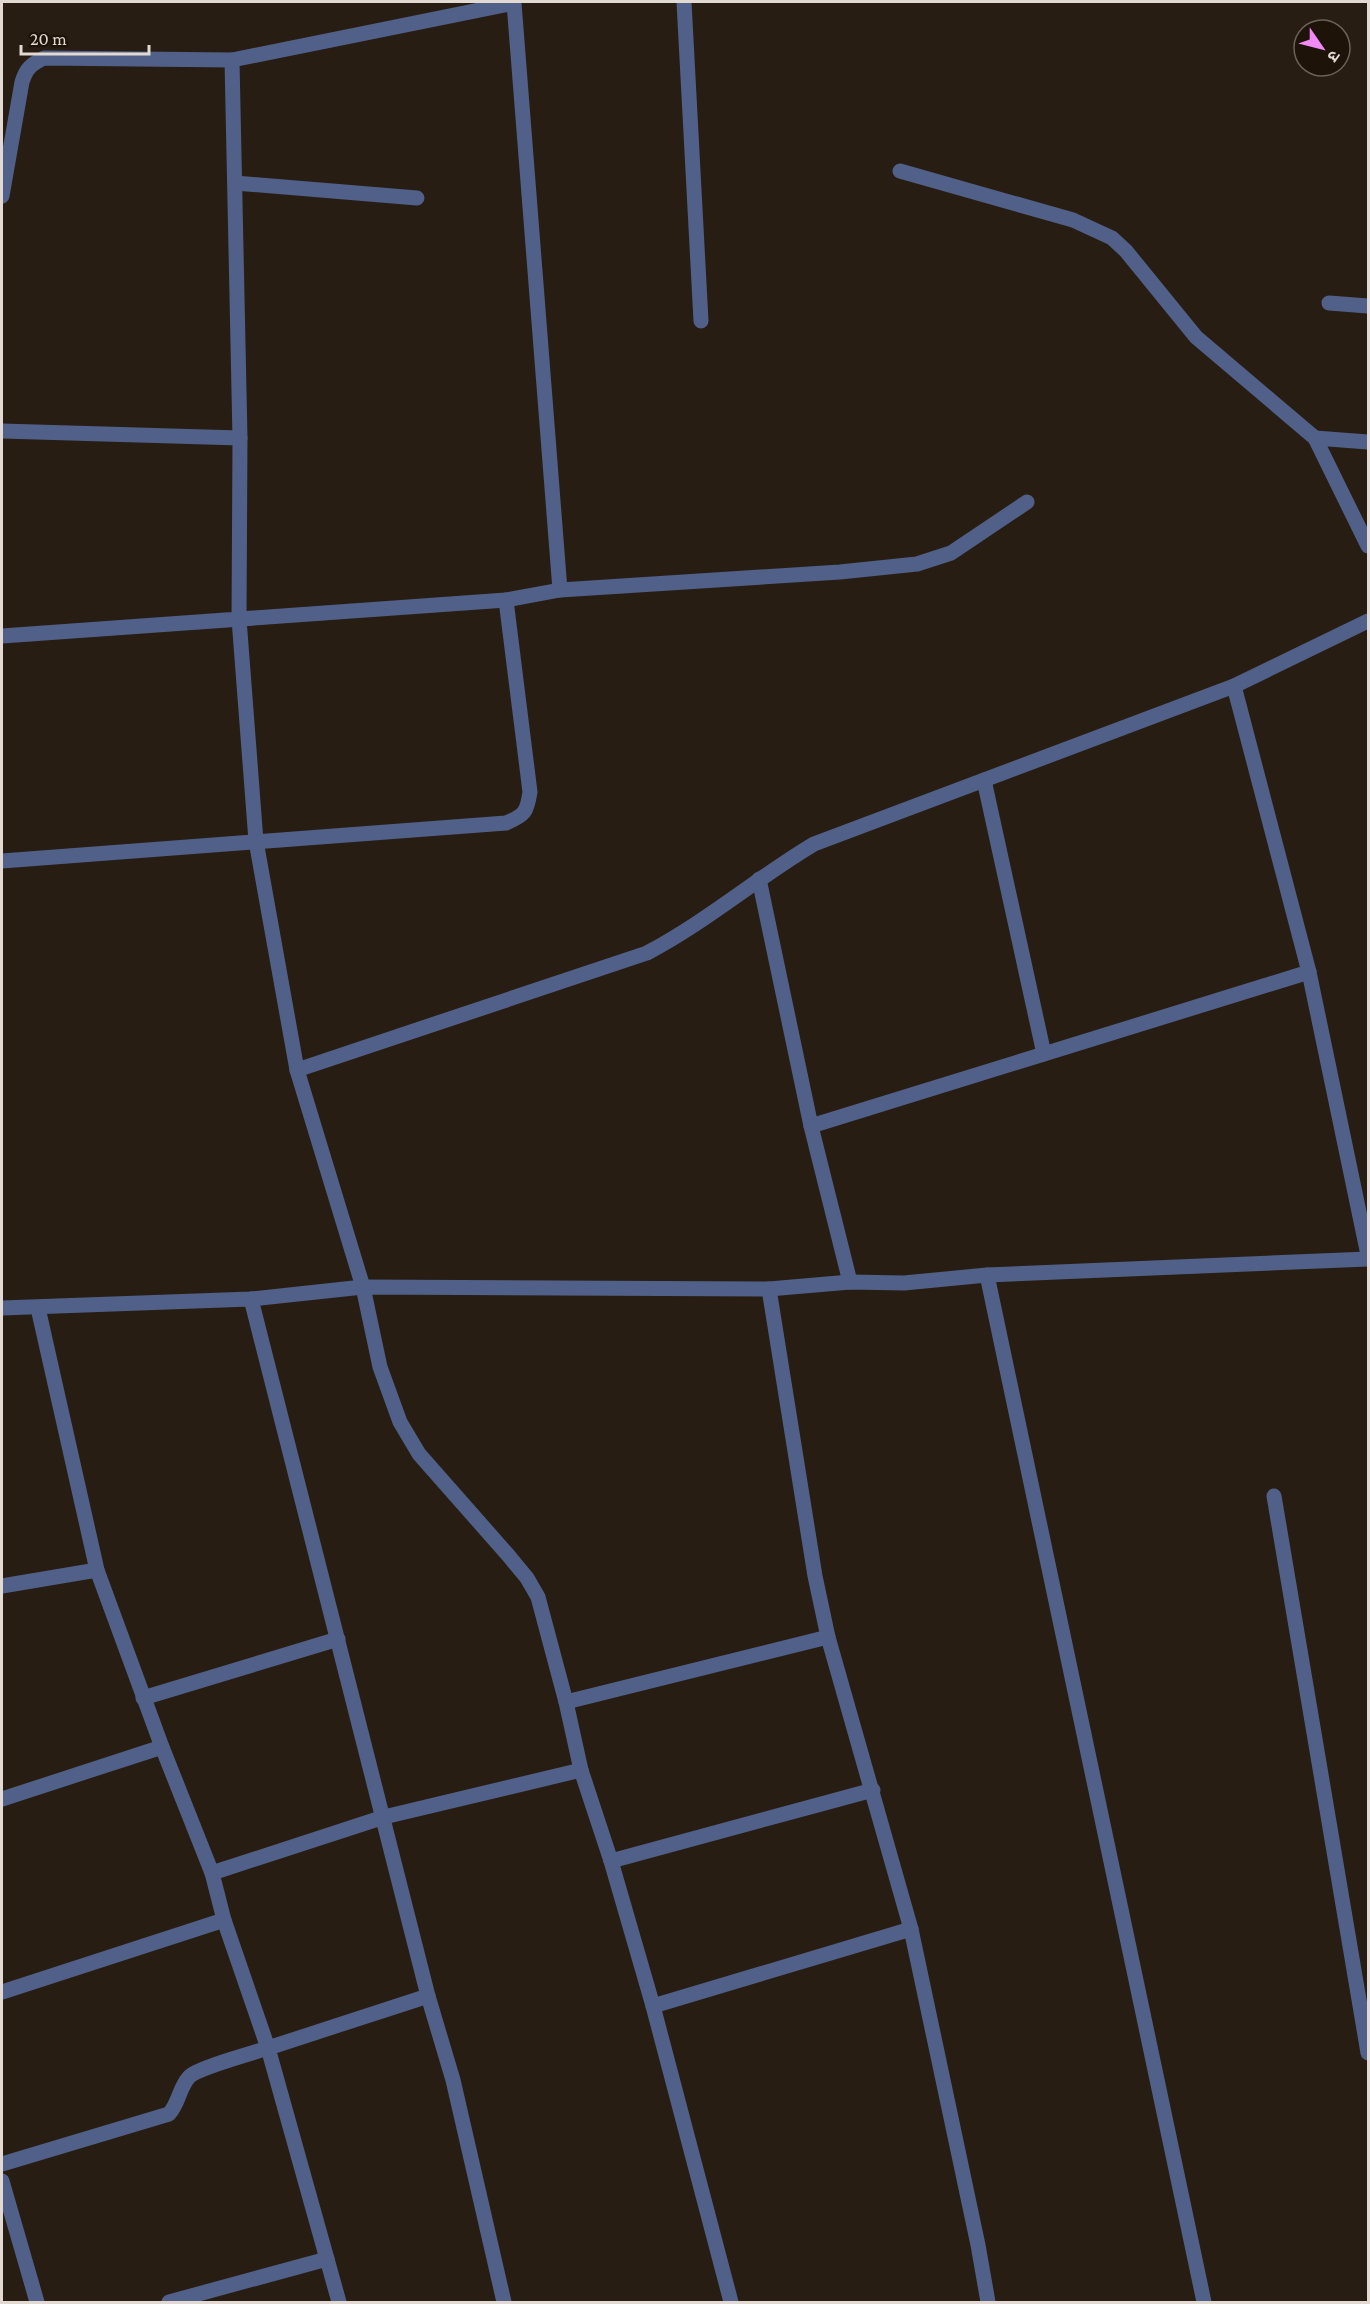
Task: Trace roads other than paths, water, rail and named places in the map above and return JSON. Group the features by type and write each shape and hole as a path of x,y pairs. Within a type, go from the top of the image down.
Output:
{"street":[{"path":"2,196 25,71 33,63 44,58 232,60 519,2 560,590"},
{"path":"684,2 701,321"},
{"path":"232,60 240,438 239,619 256,841 297,1070 363,1287 380,1367 400,1422 419,1454 527,1578 538,1596 581,1770 611,1861 653,2006 731,2302"},
{"path":"900,171 1073,220 1112,238 1126,251 1196,337 1315,438 1368,546"},
{"path":"235,183 417,198"},
{"path":"1329,303 1368,306"},
{"path":"2,431 240,438"},
{"path":"1315,438 1368,442"},
{"path":"2,636 506,600 560,590 840,572 917,564 951,553 1027,502"},
{"path":"2,861 506,823 522,816 528,807 530,792 506,600"},
{"path":"297,1070 647,953 699,923 759,879 814,844 1234,686 1368,621"},
{"path":"2,1308 251,1299 363,1287 769,1289 850,1282 904,1283 987,1275 1368,1257 1309,972 1234,686"},
{"path":"984,780 1044,1054"},
{"path":"759,879 811,1126 850,1282"},
{"path":"811,1126 1309,972"},
{"path":"987,1275 1204,2302"},
{"path":"769,1289 813,1566 828,1637 911,1929 988,2302"},
{"path":"251,1299 428,1995 453,2080 504,2302"},
{"path":"38,1308 97,1570 162,1747 212,1873 224,1920 268,2048 339,2302"},
{"path":"1274,1496 1368,2053"},
{"path":"2,1586 97,1570"},
{"path":"566,1702 828,1637"},
{"path":"144,1698 338,1639"},
{"path":"2,1799 162,1747"},
{"path":"212,1873 384,1817 581,1770"},
{"path":"611,1861 873,1790"},
{"path":"2,1992 224,1920"},
{"path":"653,2006 911,1929"},
{"path":"2,2164 169,2114 174,2109 184,2084 193,2074 428,1995"},
{"path":"2,2181 37,2302"},
{"path":"169,2302 327,2259"}]}
